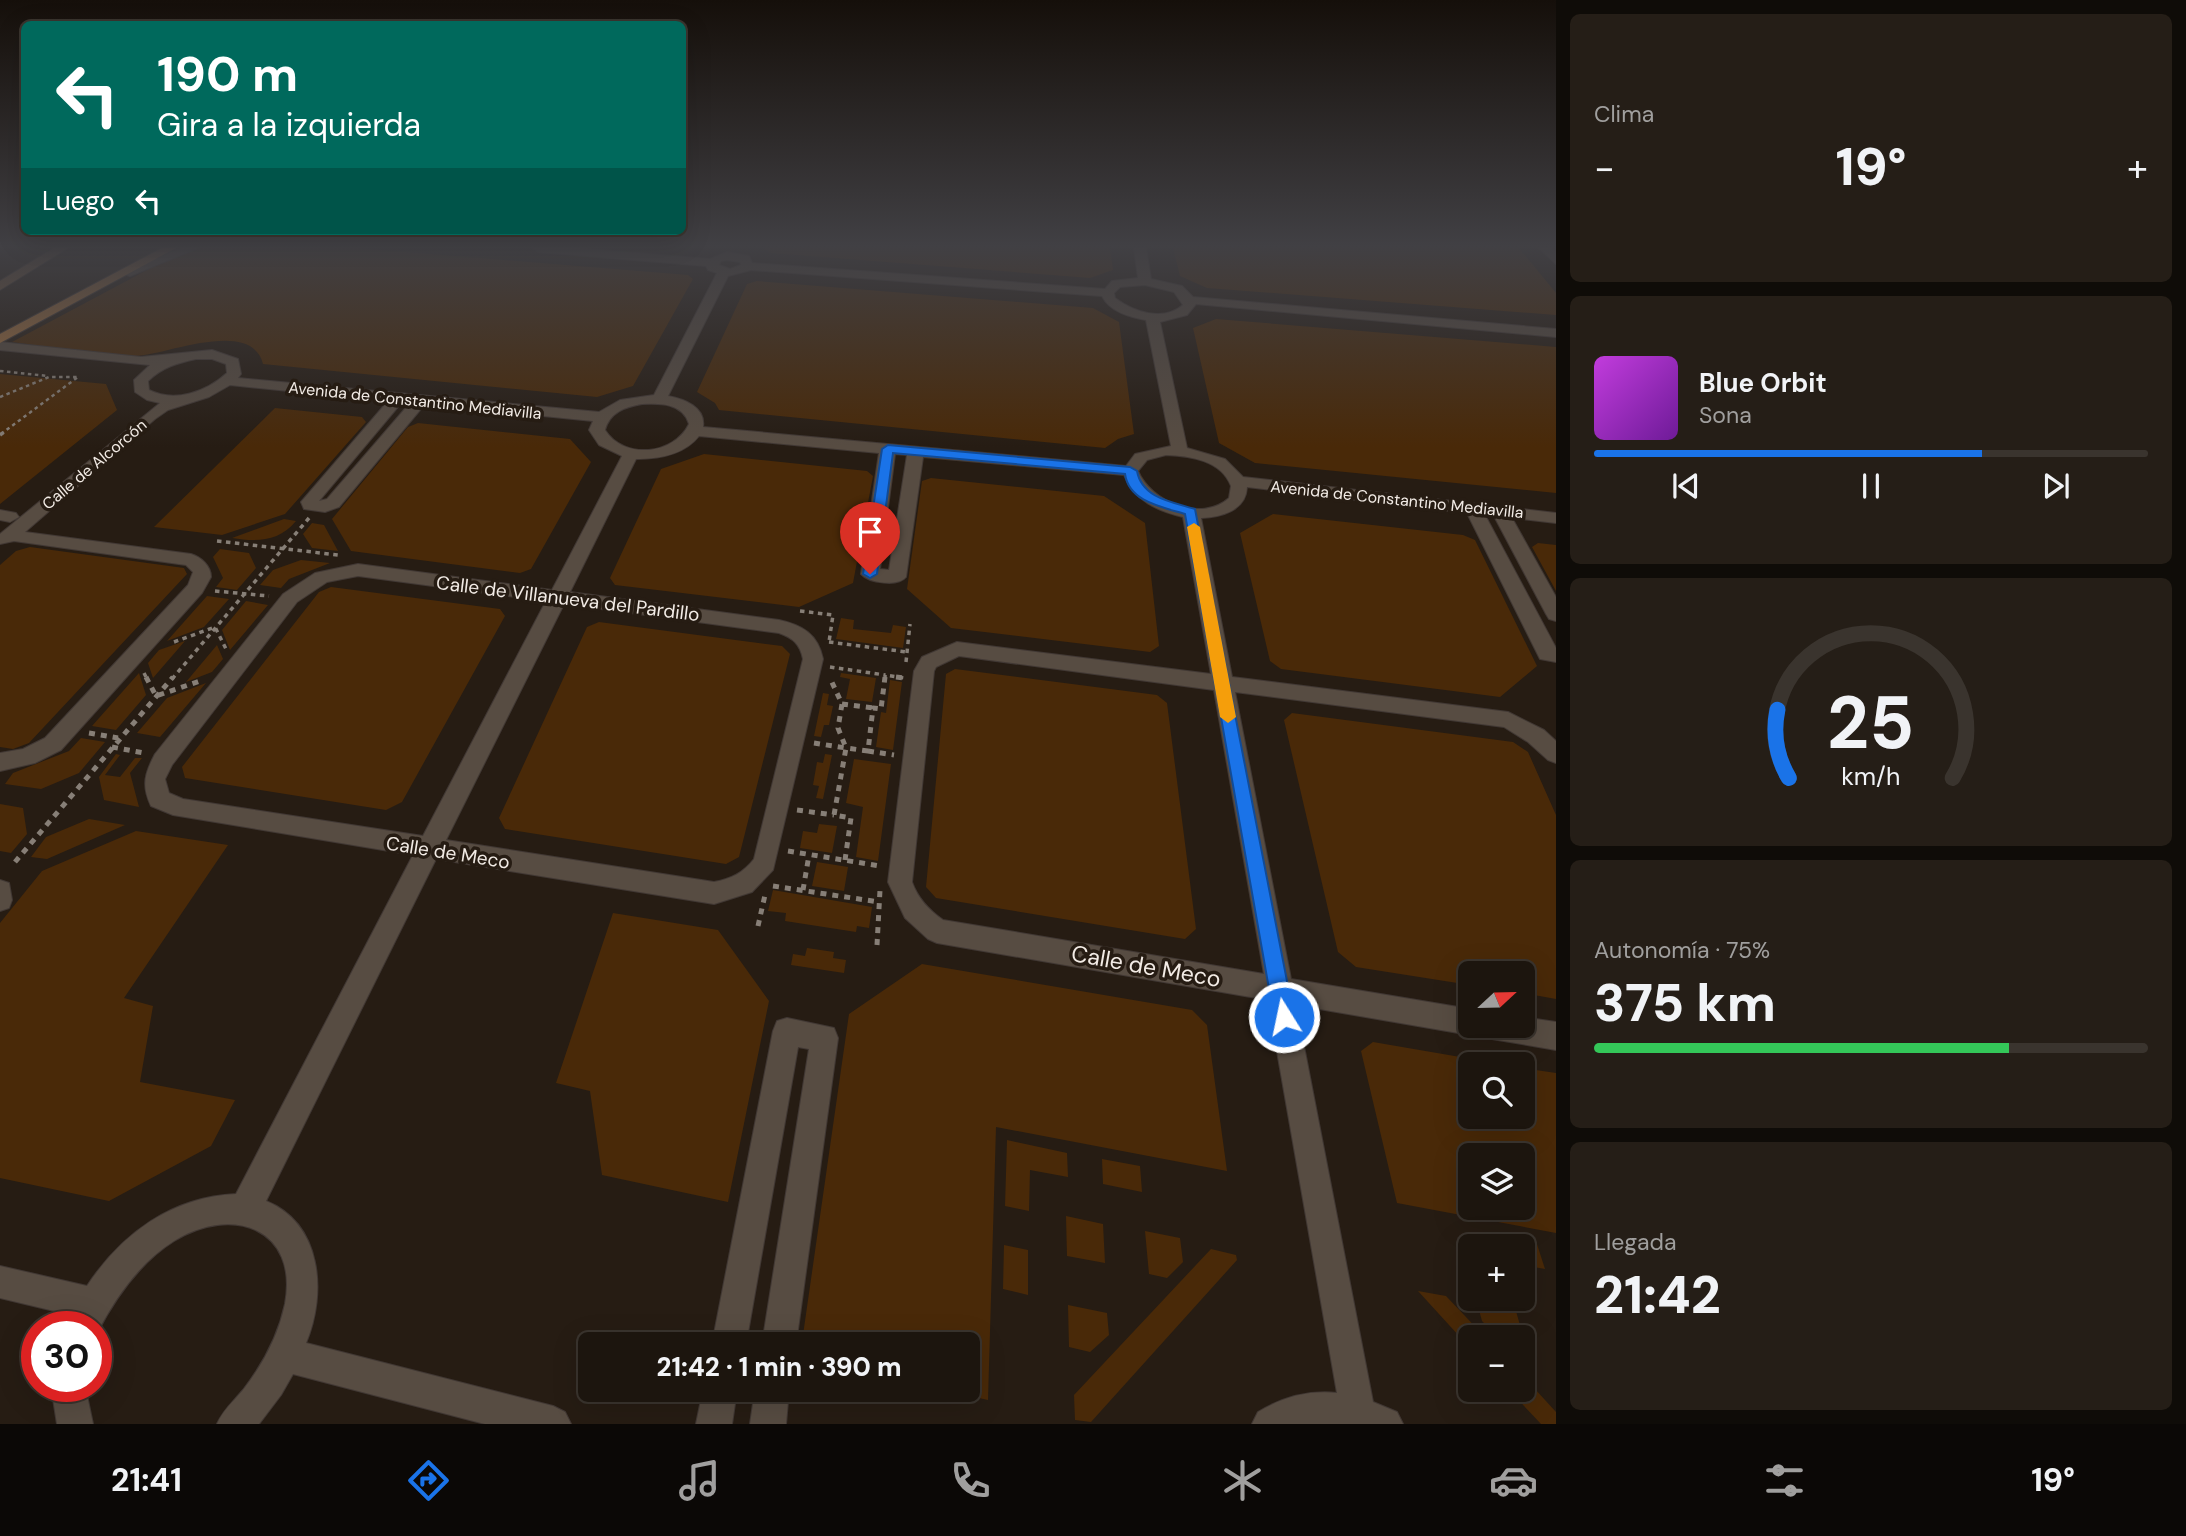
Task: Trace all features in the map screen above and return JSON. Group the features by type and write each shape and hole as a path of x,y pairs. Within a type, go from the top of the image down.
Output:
{"main road":[{"path":"0,339 47,314"}],"street":[{"path":"659,399 697,314"},
{"path":"1142,314 1152,317 1178,314"},
{"path":"1350,314 1556,333"},
{"path":"1152,317 1180,451"},
{"path":"0,346 134,373 141,388 157,399 194,397"},
{"path":"0,355 152,362 217,355 233,362 234,374 228,381"},
{"name":"Calle de Alcorcón","path":"4,527 133,414 141,401 141,388 152,370 170,361 191,356"},
{"name":"Calle de Alcorcón","path":"4,527 163,407 194,397 228,381"},
{"name":"Avenida de Constantino Mediavilla","path":"228,381 602,417"},
{"path":"398,398 309,502 310,505 325,507 333,503 421,400"},
{"path":"659,399 687,407 696,418 696,430 685,442 666,451 631,453 604,442 597,430 602,417 625,403 659,399"},
{"path":"696,430 1130,471"},
{"path":"888,449 870,574 897,576 916,451"},
{"path":"1180,451 1195,453 1221,465 1238,481 1238,498 1231,505 1207,512 1191,512 1154,501 1132,481 1130,471 1141,457 1152,452 1180,451"},
{"path":"245,1209 631,453"},
{"name":"Avenida de Constantino Mediavilla","path":"1238,481 1556,517"},
{"path":"1473,508 1547,654 1556,655"},
{"path":"1500,511 1556,614"},
{"path":"1191,512 1279,988 1371,1418 1315,1409 1278,1419 1270,1424"},
{"path":"4,527 191,560 204,580"},
{"name":"Calle de Villanueva del Pardillo","path":"290,598 306,583 326,574 358,570 787,627 818,641"},
{"path":"3,762 27,757 53,744 195,589 202,577 204,580"},
{"name":"Calle de Meco","path":"290,598 157,769 156,789 159,799 181,808 714,893 732,891 748,883 765,863 813,659 812,649 818,641"},
{"name":"Calle de Meco","path":"1222,682 957,649 929,662 924,671 900,882 904,897 912,909 937,931 1458,1020"},
{"path":"1222,682 1508,720 1536,736 1556,754"},
{"path":"0,891 0,900"},
{"path":"731,1332 787,1031 824,1038 781,1332"},
{"path":"1535,1033 1556,1037"},
{"path":"91,1311 114,1275 130,1257 165,1229 192,1216 219,1209 245,1209 263,1215 278,1225 290,1239 298,1257 302,1303 286,1355 270,1384 235,1424"},
{"path":"0,1282 77,1311"},
{"path":"286,1355 553,1424"},
{"path":"71,1402 75,1424"},
{"path":"714,1424 718,1402"},
{"path":"768,1424 771,1402"}],"path":[{"path":"0,371 49,377 78,377 0,435"},
{"path":"0,397 49,377"},
{"path":"15,862 309,518"},
{"path":"217,541 348,556"},
{"path":"204,580 244,594 290,598"},
{"path":"168,643 215,627"},
{"path":"215,627 230,657"},
{"path":"818,641 907,652"},
{"path":"141,666 156,696"},
{"path":"834,815 846,748 838,728 842,704 824,667 904,678"},
{"path":"842,704 881,709 885,675"},
{"path":"156,696 202,681"},
{"path":"868,751 873,708"},
{"path":"82,732 119,739"},
{"path":"810,742 895,755"},
{"path":"112,747 152,754"},
{"path":"797,810 851,818 845,860"},
{"path":"788,851 881,866"},
{"path":"803,890 809,855"},
{"path":"758,926 767,885 879,902"}],"shaded area":[{"path":"64,314 673,314 633,386 597,397 263,364 255,350 242,343 225,341 205,342 135,356 12,342"},
{"path":"733,314 1105,314 1119,322 1134,434 1118,439 1105,448 719,410 715,403 697,392"},
{"path":"1216,319 1556,347 1556,493 1255,463 1219,443 1193,328"},
{"path":"0,374 106,384 117,410 0,504"},
{"path":"275,408 362,417 366,422 285,514 222,535 154,527"},
{"path":"418,423 570,439 591,462 531,569 520,573 351,551 332,519 408,427"},
{"path":"704,454 867,471 873,476 853,583 799,607 615,585 610,578 661,469"},
{"path":"931,478 1104,496 1145,523 1159,646 1150,652 951,628 907,589 922,481"},
{"path":"1273,514 1463,535 1475,540 1537,666 1500,697 1281,669 1270,661 1240,533"},
{"path":"284,519 296,521 275,537 258,540 232,538"},
{"path":"312,523 324,525 338,551 312,548 303,534"},
{"path":"1538,543 1556,545 1556,591 1532,547"},
{"path":"30,547 184,568 187,574 29,743 13,749 0,747 0,565 16,551"},
{"path":"220,549 249,553 256,568 237,590 216,587 223,578 213,557"},
{"path":"301,560 330,563 289,579 281,588 260,585 273,570"},
{"path":"331,587 500,609 505,616 402,802 386,810 185,778 182,767 319,592"},
{"path":"207,596 229,599 204,627 167,641"},
{"path":"246,601 268,605 230,650 222,630"},
{"path":"841,618 854,620 853,629 891,633 893,625 906,627 903,648 836,639"},
{"path":"599,622 782,646 790,654 739,857 726,864 505,829 499,818 587,627"},
{"path":"185,641 153,678 148,663 159,650"},
{"path":"217,645 223,659 212,672 186,682"},
{"path":"955,669 1157,695 1167,703 1196,929 1185,939 936,898 926,887 946,674"},
{"path":"139,673 146,695 116,730 92,726"},
{"path":"841,673 876,678 872,702 846,699 850,679 840,677"},
{"path":"890,680 902,682 893,750 876,747 881,712 886,713"},
{"path":"206,683 160,737 137,733 167,698"},
{"path":"823,693 829,694 827,705 833,706 829,725 824,725 821,737 814,736"},
{"path":"1292,713 1513,742 1528,752 1556,815 1556,999 1535,995 1535,961 1458,961 1458,983 1356,967 1338,952 1284,720"},
{"path":"81,738 105,742 79,773 41,789 5,784 13,773 69,751"},
{"path":"116,754 120,755 105,775 120,777 135,758 142,758 130,773 139,807 104,800 99,777"},
{"path":"825,754 832,755 823,799 816,798 819,786 813,785 817,762 823,763"},
{"path":"854,759 891,764 878,861 856,857 863,807 846,803"},
{"path":"0,804 23,808 27,834 11,853 0,851"},
{"path":"89,819 125,825 47,859 31,857 46,837"},
{"path":"819,824 837,826 832,853 800,848 803,831 817,833"},
{"path":"136,831 228,845 124,998 153,1006 140,1082 235,1100 211,1146 109,1201 0,1178 0,923 42,871"},
{"path":"817,862 848,867 844,891 812,886"},
{"path":"773,890 872,907 869,928 857,926 856,932 785,921 786,913 768,911"},
{"path":"613,913 718,930 769,1001 728,1202 602,1175 590,1091 556,1083"},
{"path":"807,948 834,952 833,958 846,960 844,973 791,965 793,954 805,956"},
{"path":"922,964 1192,1010 1207,1025 1227,1171 996,1127 988,1400 980,1398 980,1332 803,1332 849,1014"},
{"path":"1373,1042 1458,1057 1458,1129 1535,1129 1535,1070 1556,1073 1556,1233 1487,1220 1535,1220 1535,1143 1458,1143 1458,1215 1397,1203 1361,1051"},
{"path":"1007,1140 1067,1153 1068,1177 1030,1170 1029,1211 1005,1206"},
{"path":"1102,1159 1140,1166 1142,1192 1103,1184"},
{"path":"1066,1216 1103,1224 1105,1263 1067,1256"},
{"path":"1145,1231 1180,1238 1183,1262 1167,1278 1149,1274"},
{"path":"1535,1241 1536,1241 1545,1269 1535,1267"},
{"path":"1004,1245 1028,1250 1028,1295 1003,1289"},
{"path":"1211,1249 1236,1255 1237,1260 1091,1422 1075,1420 1074,1395"},
{"path":"1418,1291 1446,1296 1474,1325 1458,1325 1458,1335"},
{"path":"1068,1305 1107,1313 1109,1335 1090,1352 1069,1347"},
{"path":"1479,1311 1516,1311 1520,1325 1486,1325"},
{"path":"1535,1389 1556,1412 1556,1424 1541,1424 1520,1402 1535,1402"}],"slow traffic":[{"path":"1194,527 1228,717"}],"route":[{"path":"870,574 888,449 1130,471 1132,481 1140,491 1154,501 1191,512 1284,1017"}]}
